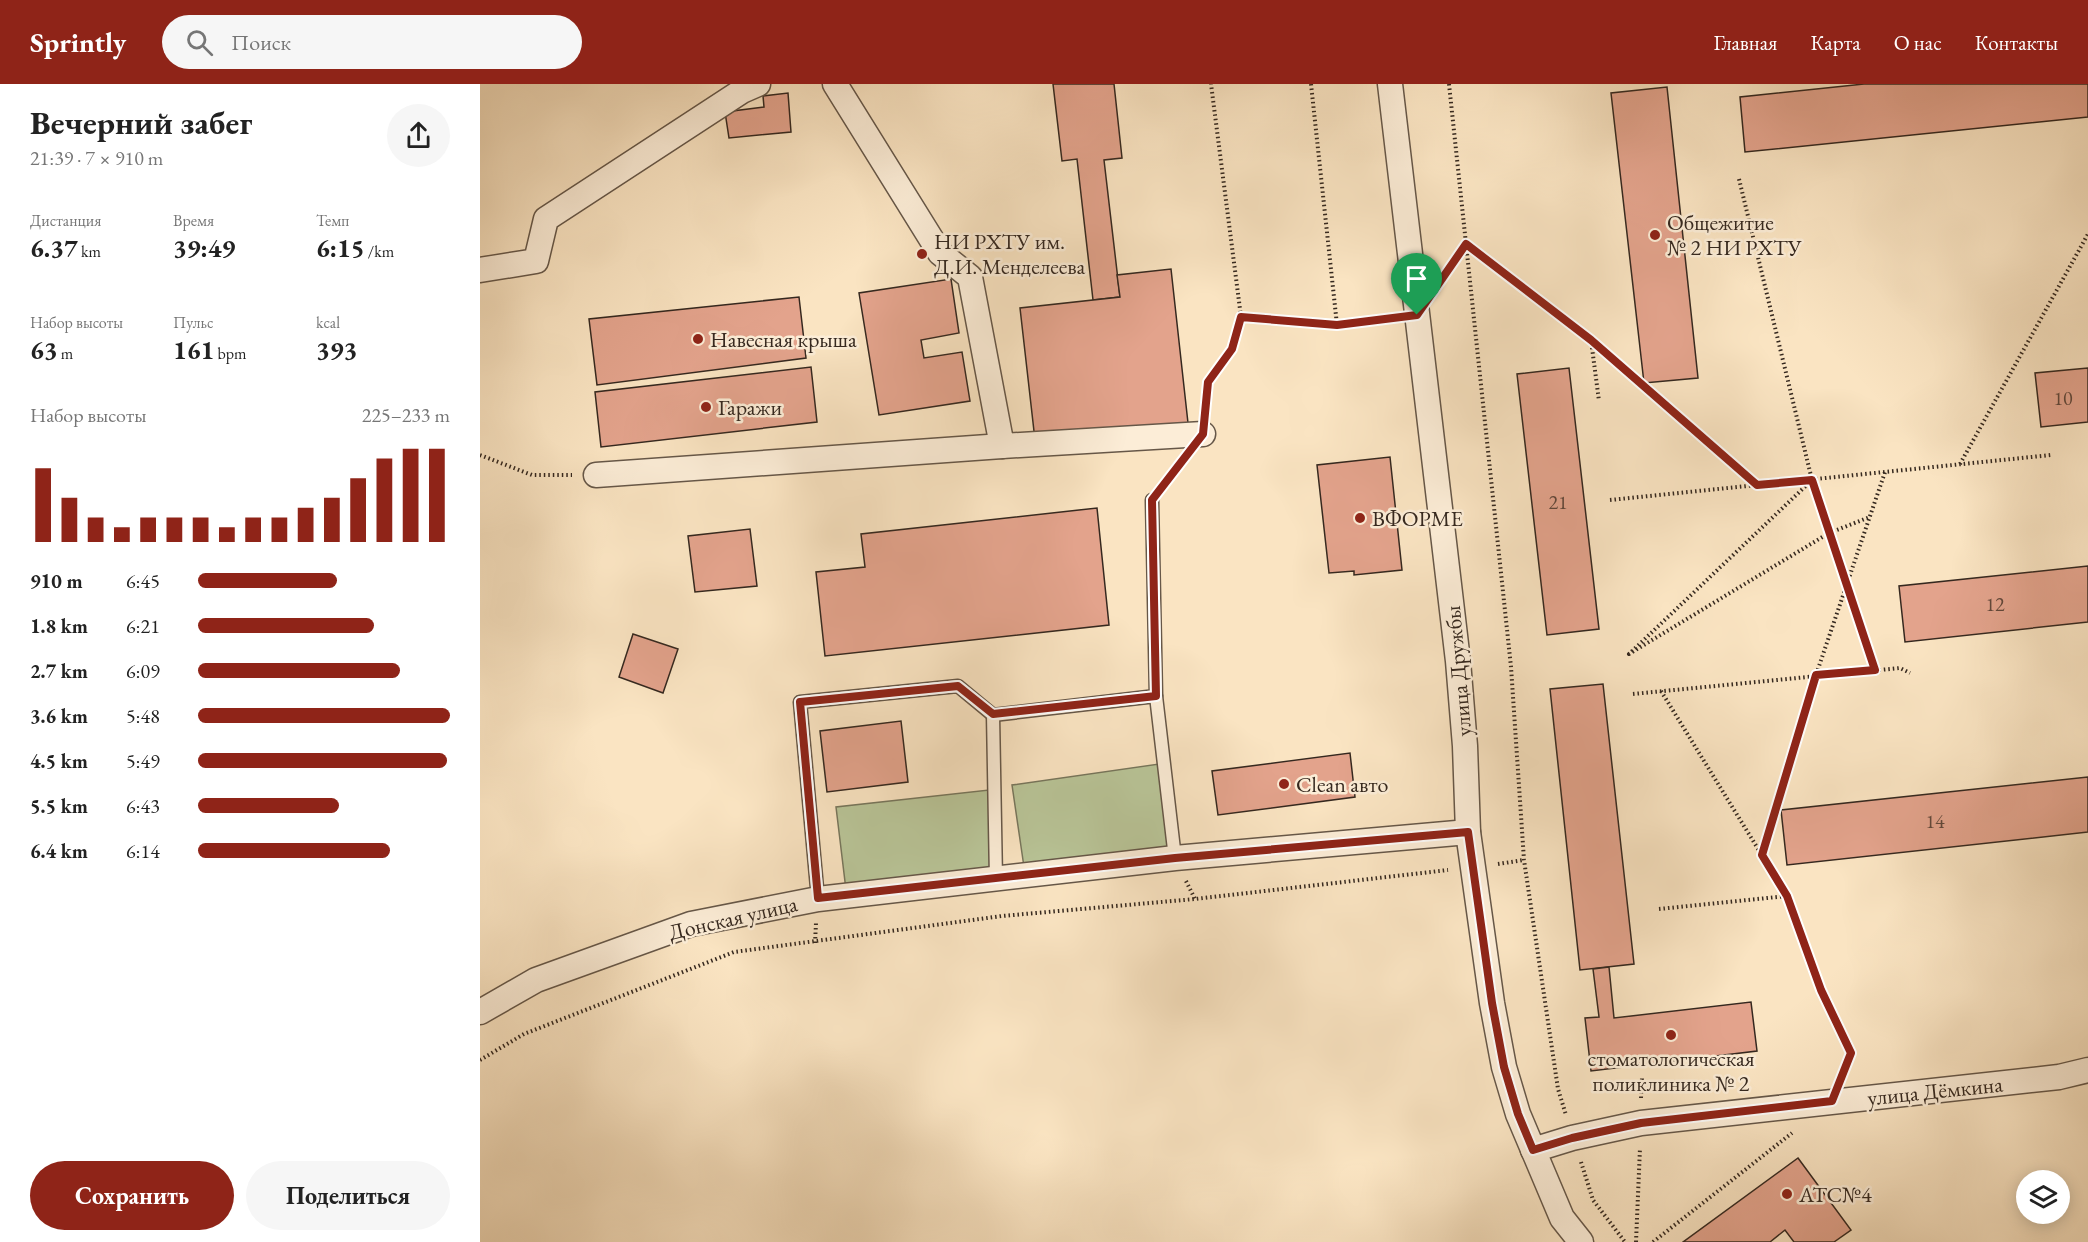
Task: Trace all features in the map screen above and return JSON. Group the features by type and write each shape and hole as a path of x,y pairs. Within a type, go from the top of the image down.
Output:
{"street":[{"path":"480,270 536,261 546,219 741,90 758,84"},
{"path":"835,84 940,254 970,277 1002,446"},
{"name":"улица Дружбы","path":"1390,84 1458,662 1465,746 1468,832 1492,1003 1504,1067 1518,1114 1562,1218 1581,1242"},
{"path":"596,475 1203,434"},
{"name":"Донская улица","path":"480,1012 536,980 690,924 818,898 1175,858 1468,832"},
{"name":"улица Дёмкина","path":"1533,1150 1572,1138 1641,1123 2059,1077 2088,1070"}],"lane":[{"path":"1152,500 1156,696 1175,858"},
{"path":"818,898 800,702 958,686 993,714 1156,696"},
{"path":"993,714 996,879"}],"path":[{"path":"1152,500 1203,434 1208,382 1232,349 1241,317 1211,84"},
{"path":"1311,84 1337,325"},
{"path":"1449,84 1511,667 1524,860 1558,1089 1593,1200 1625,1242"},
{"path":"1739,179 1812,480 1875,670"},
{"path":"1959,464 2088,234"},
{"path":"1241,317 1337,325 1417,315 1466,244"},
{"path":"1466,244 1591,340 1757,485"},
{"path":"1591,340 1599,400"},
{"path":"480,455 532,475 596,475"},
{"path":"1610,500 2051,455"},
{"path":"1762,855 1816,675 1885,472"},
{"path":"1812,480 1629,654 1829,533 1870,517"},
{"path":"1633,694 1900,668 1910,673"},
{"path":"1661,691 1787,896 1821,990 1851,1053 1832,1101"},
{"path":"480,1060 524,1034 734,952 1002,916 1207,898 1524,860"},
{"path":"1659,909 1787,896"},
{"path":"1636,1242 1642,1078"},
{"path":"1653,1242 1795,1131"}],"green space":[{"path":"1166,763 1178,845 1024,867 1012,785"},
{"path":"989,790 999,872 846,890 836,807"}],"building":[{"path":"1053,84 1114,84 1122,158 1104,160 1120,297 1093,300 1077,159 1062,161"},
{"path":"1864,84 2088,84 2088,117 1745,152 1740,97"},
{"name":"Общежитие № 2 НИ РХТУ","path":"1667,87 1698,378 1644,383 1611,93"},
{"path":"788,93 791,132 729,138 725,112 764,107 763,96"},
{"path":"1171,269 1188,423 1035,440 1020,308 1120,297 1117,275"},
{"path":"951,279 959,333 921,340 924,358 962,352 970,401 879,415 859,293"},
{"name":"Навесная крыша","path":"799,297 806,358 597,385 589,319"},
{"name":"Гаражи","path":"811,367 817,422 601,447 595,392"},
{"path":"1569,368 1599,629 1547,635 1517,374"},
{"path":"2088,368 2088,422 2041,427 2035,373"},
{"name":"ВФОРМЕ","path":"1390,457 1402,570 1354,575 1354,571 1329,573 1317,465"},
{"path":"1097,508 1109,625 825,656 816,572 865,567 861,534"},
{"path":"750,529 757,586 695,592 688,536"},
{"path":"2088,566 2088,622 1905,642 1899,586"},
{"path":"633,634 678,649 663,693 619,677"},
{"path":"1603,684 1634,964 1580,970 1550,689"},
{"path":"901,721 908,782 827,792 820,731"},
{"name":"Сlean авто","path":"1350,753 1355,797 1218,815 1212,771"},
{"path":"2088,777 2088,832 1787,865 1781,810"},
{"name":"стоматологическая поликлиника № 2","path":"1609,967 1614,1018 1751,1002 1757,1051 1591,1071 1585,1018 1599,1017 1593,969"},
{"name":"АТС№4","path":"1798,1158 1851,1230 1834,1242 1794,1242 1785,1230 1770,1242 1683,1242"}],"place":[{"name":"Общежитие № 2 НИ РХТУ","path":"1655,235"},
{"name":"НИ РХТУ им. Д.И. Менделеева","path":"922,254"},
{"name":"Навесная крыша","path":"698,339"},
{"name":"Гаражи","path":"706,407"},
{"name":"ВФОРМЕ","path":"1360,518"},
{"name":"Сlean авто","path":"1284,784"},
{"name":"стоматологическая поликлиника № 2","path":"1671,1035"},
{"name":"АТС№4","path":"1787,1194"}],"route":[{"path":"1466,244 1591,340 1757,485 1812,480 1875,670 1816,675 1762,855 1787,896 1821,990 1851,1053 1832,1101 1641,1123 1572,1138 1533,1150 1518,1114 1504,1067 1492,1003 1468,832 1175,858 818,898 800,702 958,686 993,714 1156,696 1152,500 1203,434 1208,382 1232,349 1241,317 1337,325 1417,315 1466,244"}]}
